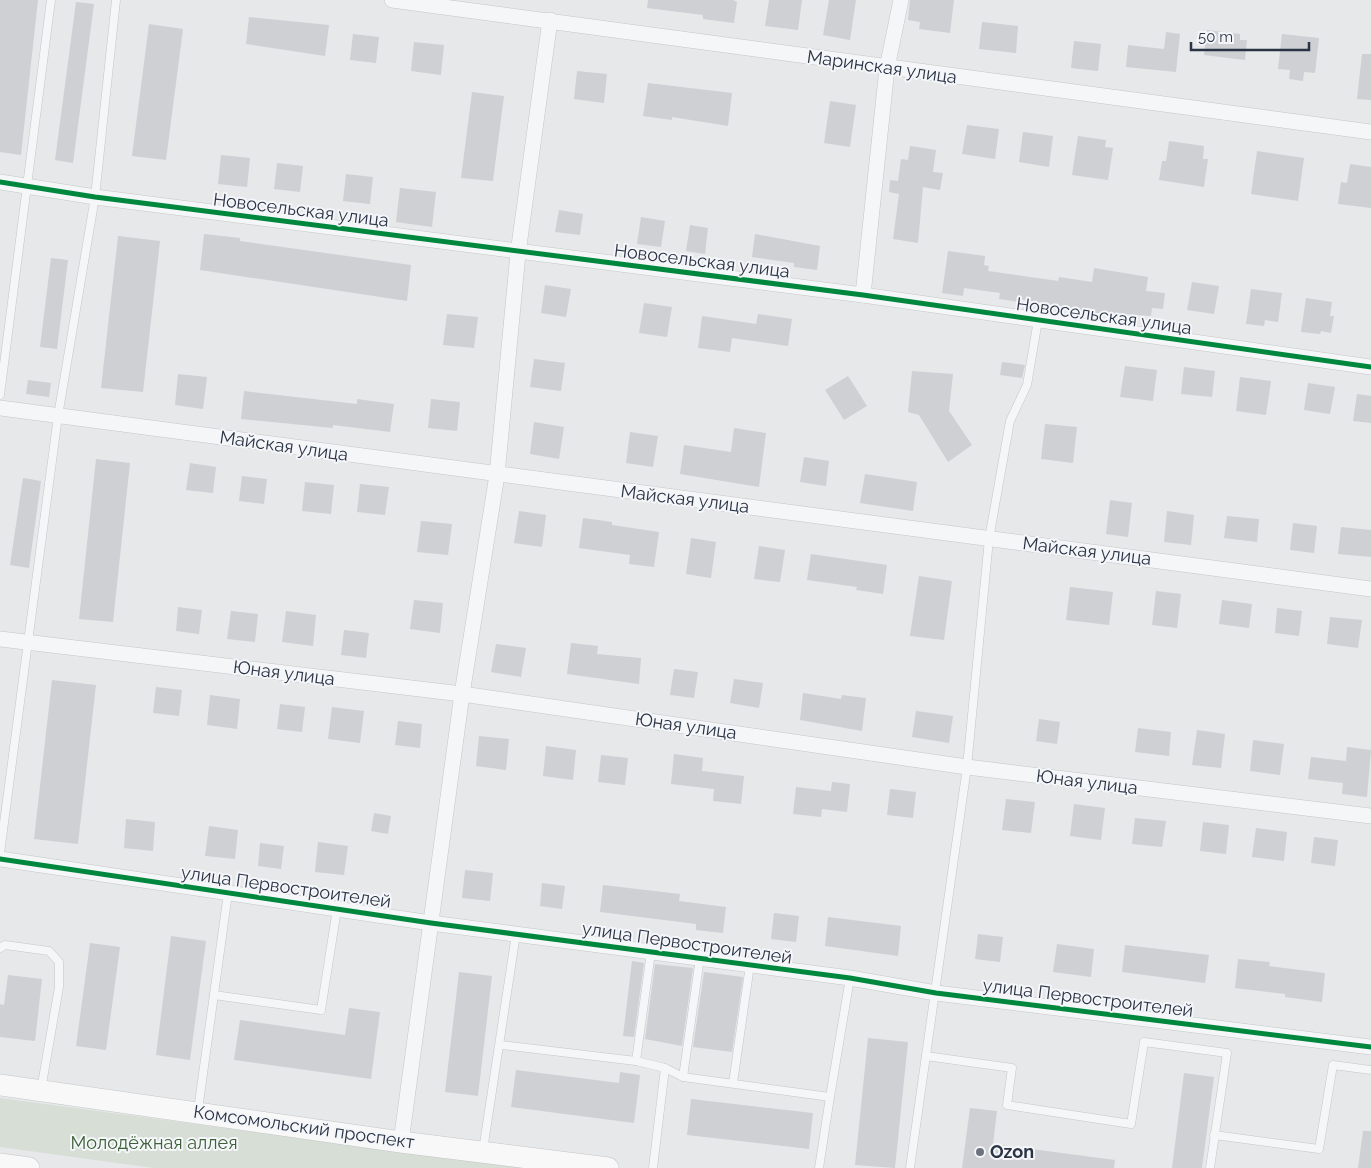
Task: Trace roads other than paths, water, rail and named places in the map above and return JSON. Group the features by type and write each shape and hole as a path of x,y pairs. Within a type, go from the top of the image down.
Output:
{"main road":[{"name":"Комсомольский проспект","path":"0,1085 401,1142 608,1168"},
{"path":"0,1164 29,1168"}],"street":[{"name":"Маринская улица","path":"392,0 1371,132"},
{"path":"863,295 887,68 901,0"},
{"path":"401,1142 462,694 497,475 518,253 550,20"},
{"name":"Новосельская улица","path":"0,182 95,197 518,253 863,295 1371,367"},
{"name":"Майская улица","path":"0,408 497,475 1371,588"},
{"name":"Юная улица","path":"0,639 462,694 967,767 1371,816"},
{"name":"улица Первостроителей","path":"0,859 431,923 850,978 936,992 1371,1047"}],"lane":[{"path":"0,395 51,0"},
{"path":"0,853 58,416 95,197 116,0"},
{"path":"910,1168 967,767 989,539 1010,421 1027,385 1038,320"},
{"path":"198,1112 228,893"},
{"path":"214,995 322,1010 337,909"},
{"path":"483,1152 501,1045 516,934"},
{"path":"0,948 5,945 48,951 59,962 59,987 41,1090"},
{"path":"636,1061 651,952"},
{"path":"683,1077 700,958"},
{"path":"732,1083 750,965"},
{"path":"819,1168 850,978"},
{"path":"926,1056 1012,1068 1007,1105 1131,1124 1144,1042 1227,1053 1210,1168"},
{"path":"501,1045 636,1061 666,1068 683,1077 830,1097"},
{"path":"1214,1136 1319,1148 1333,1065 1371,1070"},
{"path":"653,1168 666,1068"}],"place":[{"name":"Ozon","path":"980,1152"}],"park label":[{"name":"Молодёжная аллея","path":"154,1143"}]}
